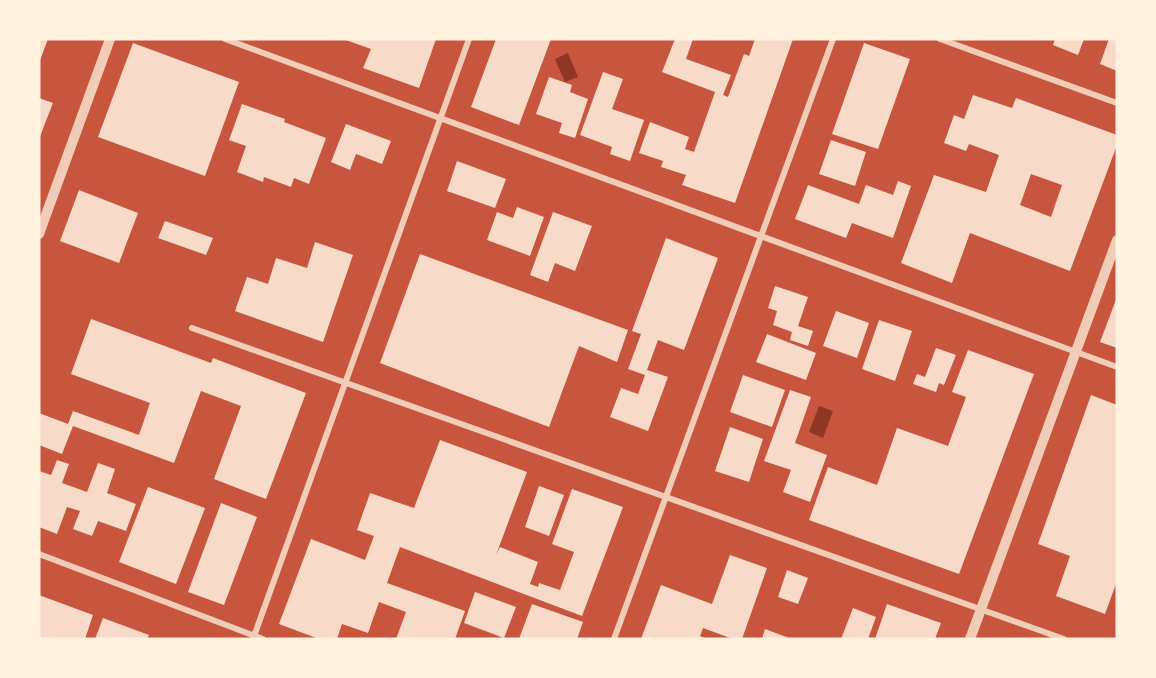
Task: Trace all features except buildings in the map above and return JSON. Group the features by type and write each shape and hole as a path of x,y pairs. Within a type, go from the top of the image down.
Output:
{"street":[{"path":"39,234 110,39"},
{"path":"225,39 1117,368"},
{"path":"253,637 469,39"},
{"path":"614,639 834,39"},
{"path":"940,39 1117,103"},
{"path":"970,639 1117,240"},
{"path":"192,328 1064,639"},
{"path":"39,554 263,639"}],"shaded area":[{"path":"568,53 578,77 565,82 555,59"},
{"path":"819,406 833,411 823,438 809,432"}]}
